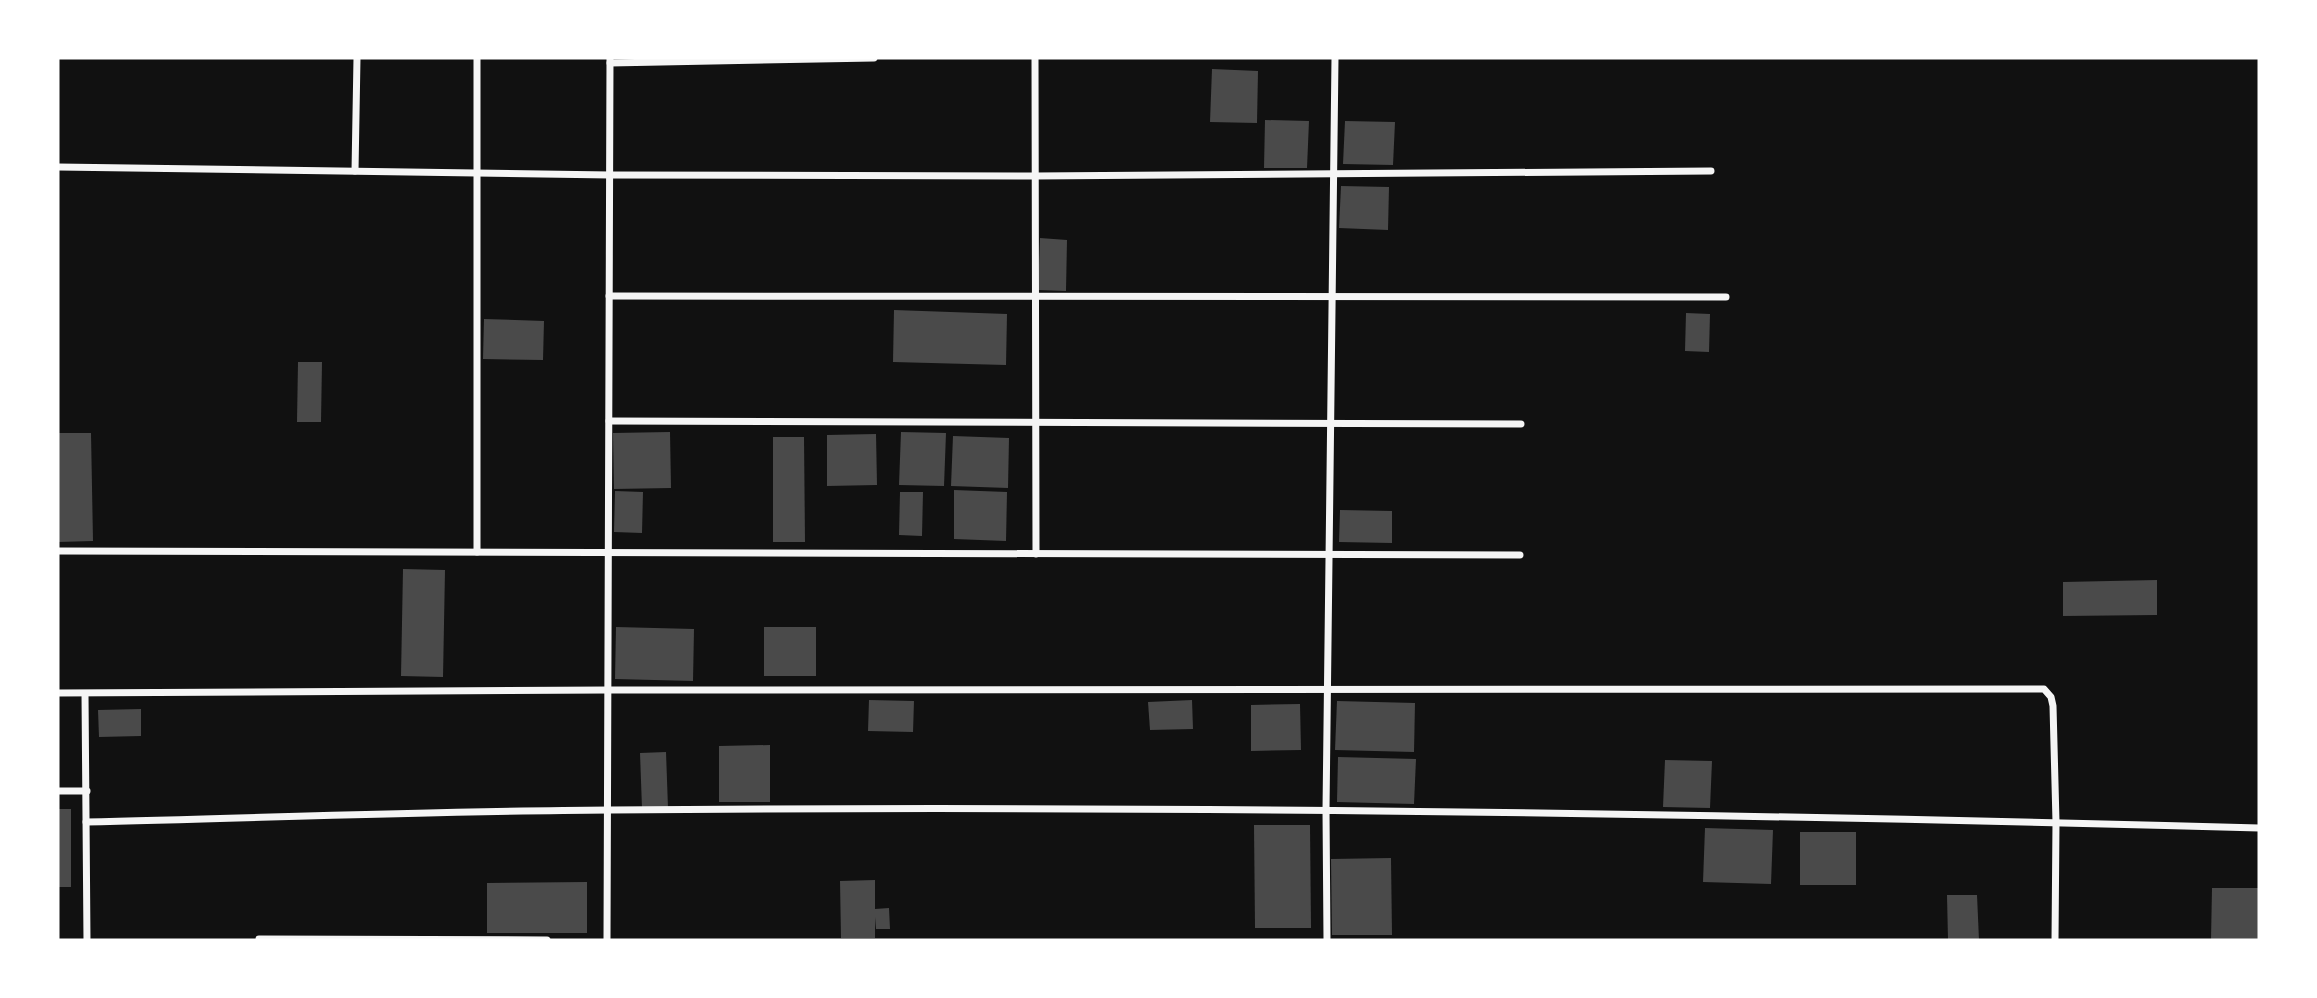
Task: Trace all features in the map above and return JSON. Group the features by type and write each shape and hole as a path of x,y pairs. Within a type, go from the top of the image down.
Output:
{"street":[{"path":"355,172 357,58"},
{"path":"477,58 477,552"},
{"path":"607,940 610,60 874,58"},
{"path":"1035,58 1036,554"},
{"path":"1327,940 1326,810 1335,58"},
{"path":"58,167 610,175 1035,176 1711,171"},
{"path":"609,296 1726,297"},
{"path":"609,421 1521,424"},
{"path":"58,551 1520,555"},
{"path":"58,693 2044,689 2051,697 2053,706 2055,940"},
{"path":"85,694 87,940"},
{"path":"58,791 87,791"},
{"path":"86,822 607,810 1326,810 2259,828"},
{"path":"259,939 547,940"}],"building":[{"path":"1212,69 1258,71 1257,123 1210,122"},
{"path":"1265,120 1309,121 1307,168 1264,168"},
{"path":"1345,121 1395,122 1393,165 1343,164"},
{"path":"1341,186 1389,187 1388,230 1339,228"},
{"path":"1040,238 1067,240 1066,291 1038,290"},
{"path":"894,310 1007,314 1006,365 893,362"},
{"path":"1686,313 1710,314 1709,352 1685,351"},
{"path":"484,319 544,321 543,360 483,359"},
{"path":"298,362 322,362 321,422 297,422"},
{"path":"670,432 671,488 614,489 613,433"},
{"path":"901,432 946,433 944,486 899,485"},
{"path":"58,433 91,433 93,541 58,542"},
{"path":"876,434 877,485 827,486 827,435"},
{"path":"953,436 1009,438 1008,488 951,486"},
{"path":"773,437 804,437 805,542 773,542"},
{"path":"954,490 1007,492 1006,541 954,539"},
{"path":"615,491 643,492 642,533 614,532"},
{"path":"900,492 923,492 922,536 899,535"},
{"path":"1340,510 1392,511 1392,543 1339,542"},
{"path":"403,569 445,570 443,677 401,676"},
{"path":"2157,580 2157,615 2063,616 2063,582"},
{"path":"616,627 694,629 693,681 615,679"},
{"path":"764,627 816,627 816,676 764,676"},
{"path":"869,700 914,701 913,732 868,731"},
{"path":"1192,700 1193,729 1150,730 1148,702"},
{"path":"1337,701 1415,703 1414,752 1335,750"},
{"path":"1300,704 1301,750 1251,751 1251,705"},
{"path":"141,709 141,736 99,737 98,710"},
{"path":"770,745 770,802 719,802 719,746"},
{"path":"666,752 668,808 642,808 640,753"},
{"path":"1338,757 1416,759 1414,804 1337,802"},
{"path":"1665,760 1712,761 1710,808 1663,807"},
{"path":"58,809 71,809 71,887 58,887"},
{"path":"1254,825 1310,825 1311,928 1255,928"},
{"path":"1705,828 1773,830 1771,884 1703,882"},
{"path":"1800,832 1856,832 1856,885 1800,885"},
{"path":"1391,858 1392,935 1332,935 1331,859"},
{"path":"875,880 875,909 889,908 890,929 876,929 875,917 875,938 841,938 840,881"},
{"path":"587,882 587,933 487,933 487,883"},
{"path":"2212,888 2259,888 2259,940 2211,940"},
{"path":"1947,895 1977,895 1979,940 1948,940"}]}
